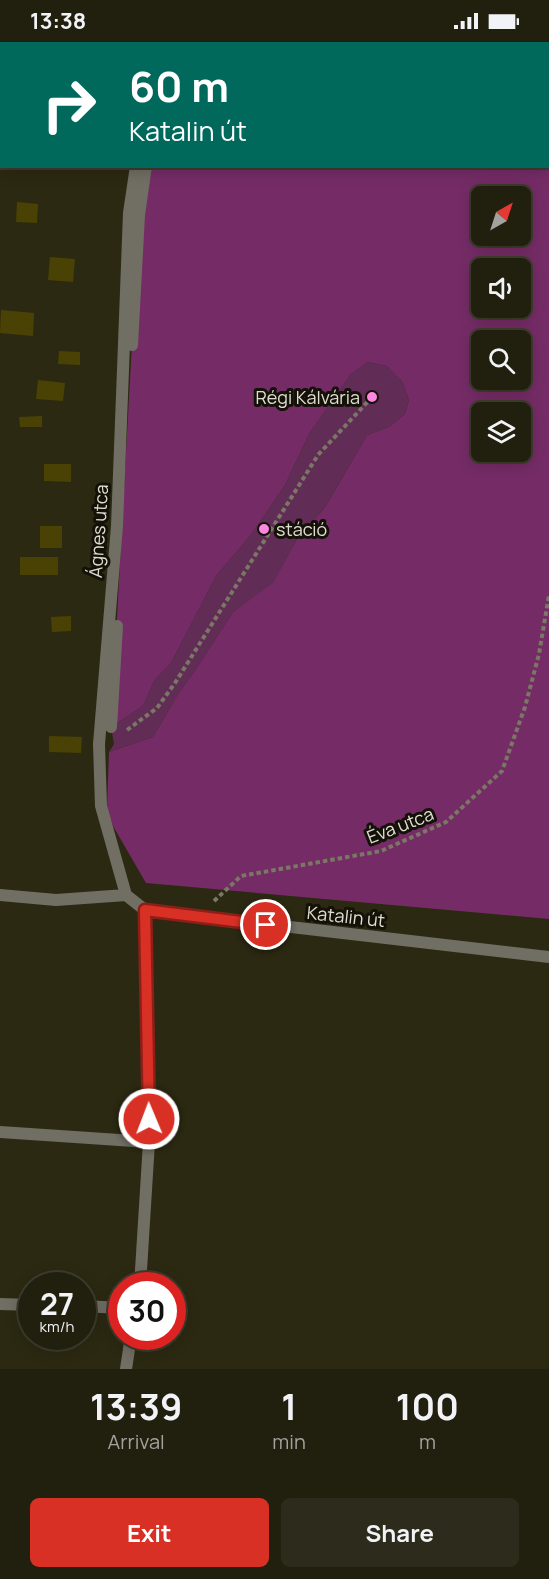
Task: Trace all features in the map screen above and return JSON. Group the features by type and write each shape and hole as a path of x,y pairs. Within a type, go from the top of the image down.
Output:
{"street":[{"name":"Ágnes utca","path":"126,895 102,806 99,744 117,526 129,213 136,168"},
{"path":"111,726 139,215 146,168"},
{"path":"0,895 56,900 126,895 145,910 149,1142 141,1272"},
{"name":"Katalin út","path":"145,910 549,957"},
{"path":"0,1132 149,1142"},
{"path":"0,1304 18,1305"},
{"path":"126,1369 129,1350"}],"path":[{"path":"126,730 135,726 157,708 318,455 372,396"},
{"name":"Éva utca","path":"195,917 241,876 381,851 446,822 502,771 525,707 539,654 549,595"}],"shaded area":[{"path":"146,168 549,168 549,919 146,883 113,826 107,810 109,752 153,737 178,694 233,612 273,583 297,539 326,506 367,435 389,427 405,414 409,400 402,381 387,366 368,362 351,374 309,434 285,485 251,535 216,576 171,663 154,681 143,706 111,727 139,215"},
{"path":"368,362 387,366 402,381 409,400 405,414 389,427 367,435 326,506 297,539 273,584 233,612 178,694 153,737 109,752 114,744 111,727 143,706 154,681 171,663 216,576 251,535 285,485 309,434 351,374"}],"building":[{"path":"17,202 38,204 37,223 16,222"},
{"path":"50,257 75,259 73,282 48,280"},
{"path":"1,310 34,313 33,336 0,333"},
{"path":"59,351 80,352 80,365 58,364"},
{"path":"38,380 65,383 63,401 36,399"},
{"path":"42,416 42,427 20,427 19,417"},
{"path":"44,464 71,464 71,482 44,481"},
{"path":"40,526 62,526 62,548 40,548"},
{"path":"20,557 58,557 58,575 20,575"},
{"path":"71,616 71,631 52,632 51,617"},
{"path":"49,736 82,737 81,753 49,752"}],"place":[{"name":"Régi Kálvária","path":"372,397"},
{"name":"stáció","path":"264,529"}],"route":[{"path":"149,1119 145,910 266,925"}]}
